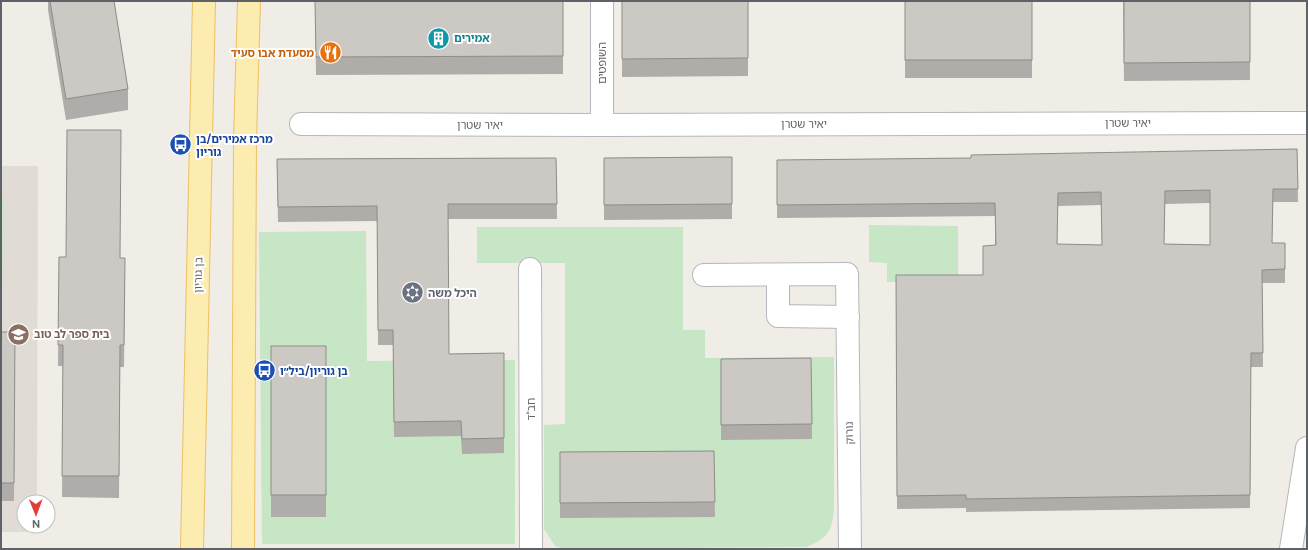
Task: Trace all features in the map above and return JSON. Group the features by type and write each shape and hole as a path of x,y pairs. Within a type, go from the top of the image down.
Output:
{"main road":[{"name":"בן גוריון","path":"192,549 204,1"},
{"path":"243,549 245,140 248,1"},
{"path":"247,26 260,1"}],"street":[{"name":"השופטים","path":"602,1 602,125"},
{"name":"יאיר שטרן","path":"301,124 602,125 1307,123"},
{"name":"חב\"ד","path":"530,269 531,549"},
{"name":"נורוק","path":"704,275 848,274 850,549"},
{"path":"778,275 778,316 848,317"},
{"path":"1291,549 1307,448"}],"shaded area":[{"name":"בית ספר לב טוב","path":"1,166 38,166 37,494 16,494 16,532 1,532"}],"green space":[{"path":"1,198 4,198 1,348"},
{"path":"869,225 958,226 958,282 887,282 887,263 869,262"},
{"path":"477,227 683,227 683,330 705,330 705,358 834,357 834,509 832,523 828,533 819,541 806,547 564,549 555,546 544,529 544,425 565,424 565,263 477,263"},
{"path":"366,231 367,361 515,360 515,544 262,544 259,232"}],"building":[{"path":"50,1 114,1 128,89 66,99"},
{"name":"אמירים","path":"315,1 563,1 563,56 316,57"},
{"path":"622,1 748,1 748,58 622,59"},
{"path":"905,1 1032,1 1032,60 905,60"},
{"path":"1124,1 1250,1 1250,62 1124,63"},
{"path":"67,130 121,130 120,258 125,258 124,345 120,345 119,476 62,476 63,345 58,345 59,257 66,257"},
{"path":"1297,149 1298,189 1273,189 1272,243 1285,243 1285,269 1262,270 1263,353 1251,353 1250,495 966,499 966,495 897,496 896,275 983,275 983,246 996,245 995,203 777,205 777,160 971,158 971,155","holes":["1210,190 1210,245 1164,244 1165,191","1101,192 1102,245 1057,244 1058,193"]},
{"path":"732,157 732,204 604,205 604,158"},
{"path":"556,158 557,204 448,204 449,354 504,353 504,438 462,439 461,421 394,422 393,330 378,330 377,206 278,207 277,159"},
{"path":"1,332 15,332 14,483 1,483"},
{"path":"271,346 326,346 326,495 271,495"},
{"path":"811,358 812,424 721,425 721,359"},
{"path":"714,451 715,502 560,503 560,452"}],"place":[{"name":"אמירים","path":"439,38"},
{"name":"מסעדת אבו סעיד","path":"330,53"},
{"name":"מרכז אמירים/בן גוריון","path":"180,145"},
{"name":"היכל משה","path":"413,293"},
{"name":"בית ספר לב טוב","path":"19,334"},
{"name":"בן גוריון/ביל״ו","path":"264,371"}]}
